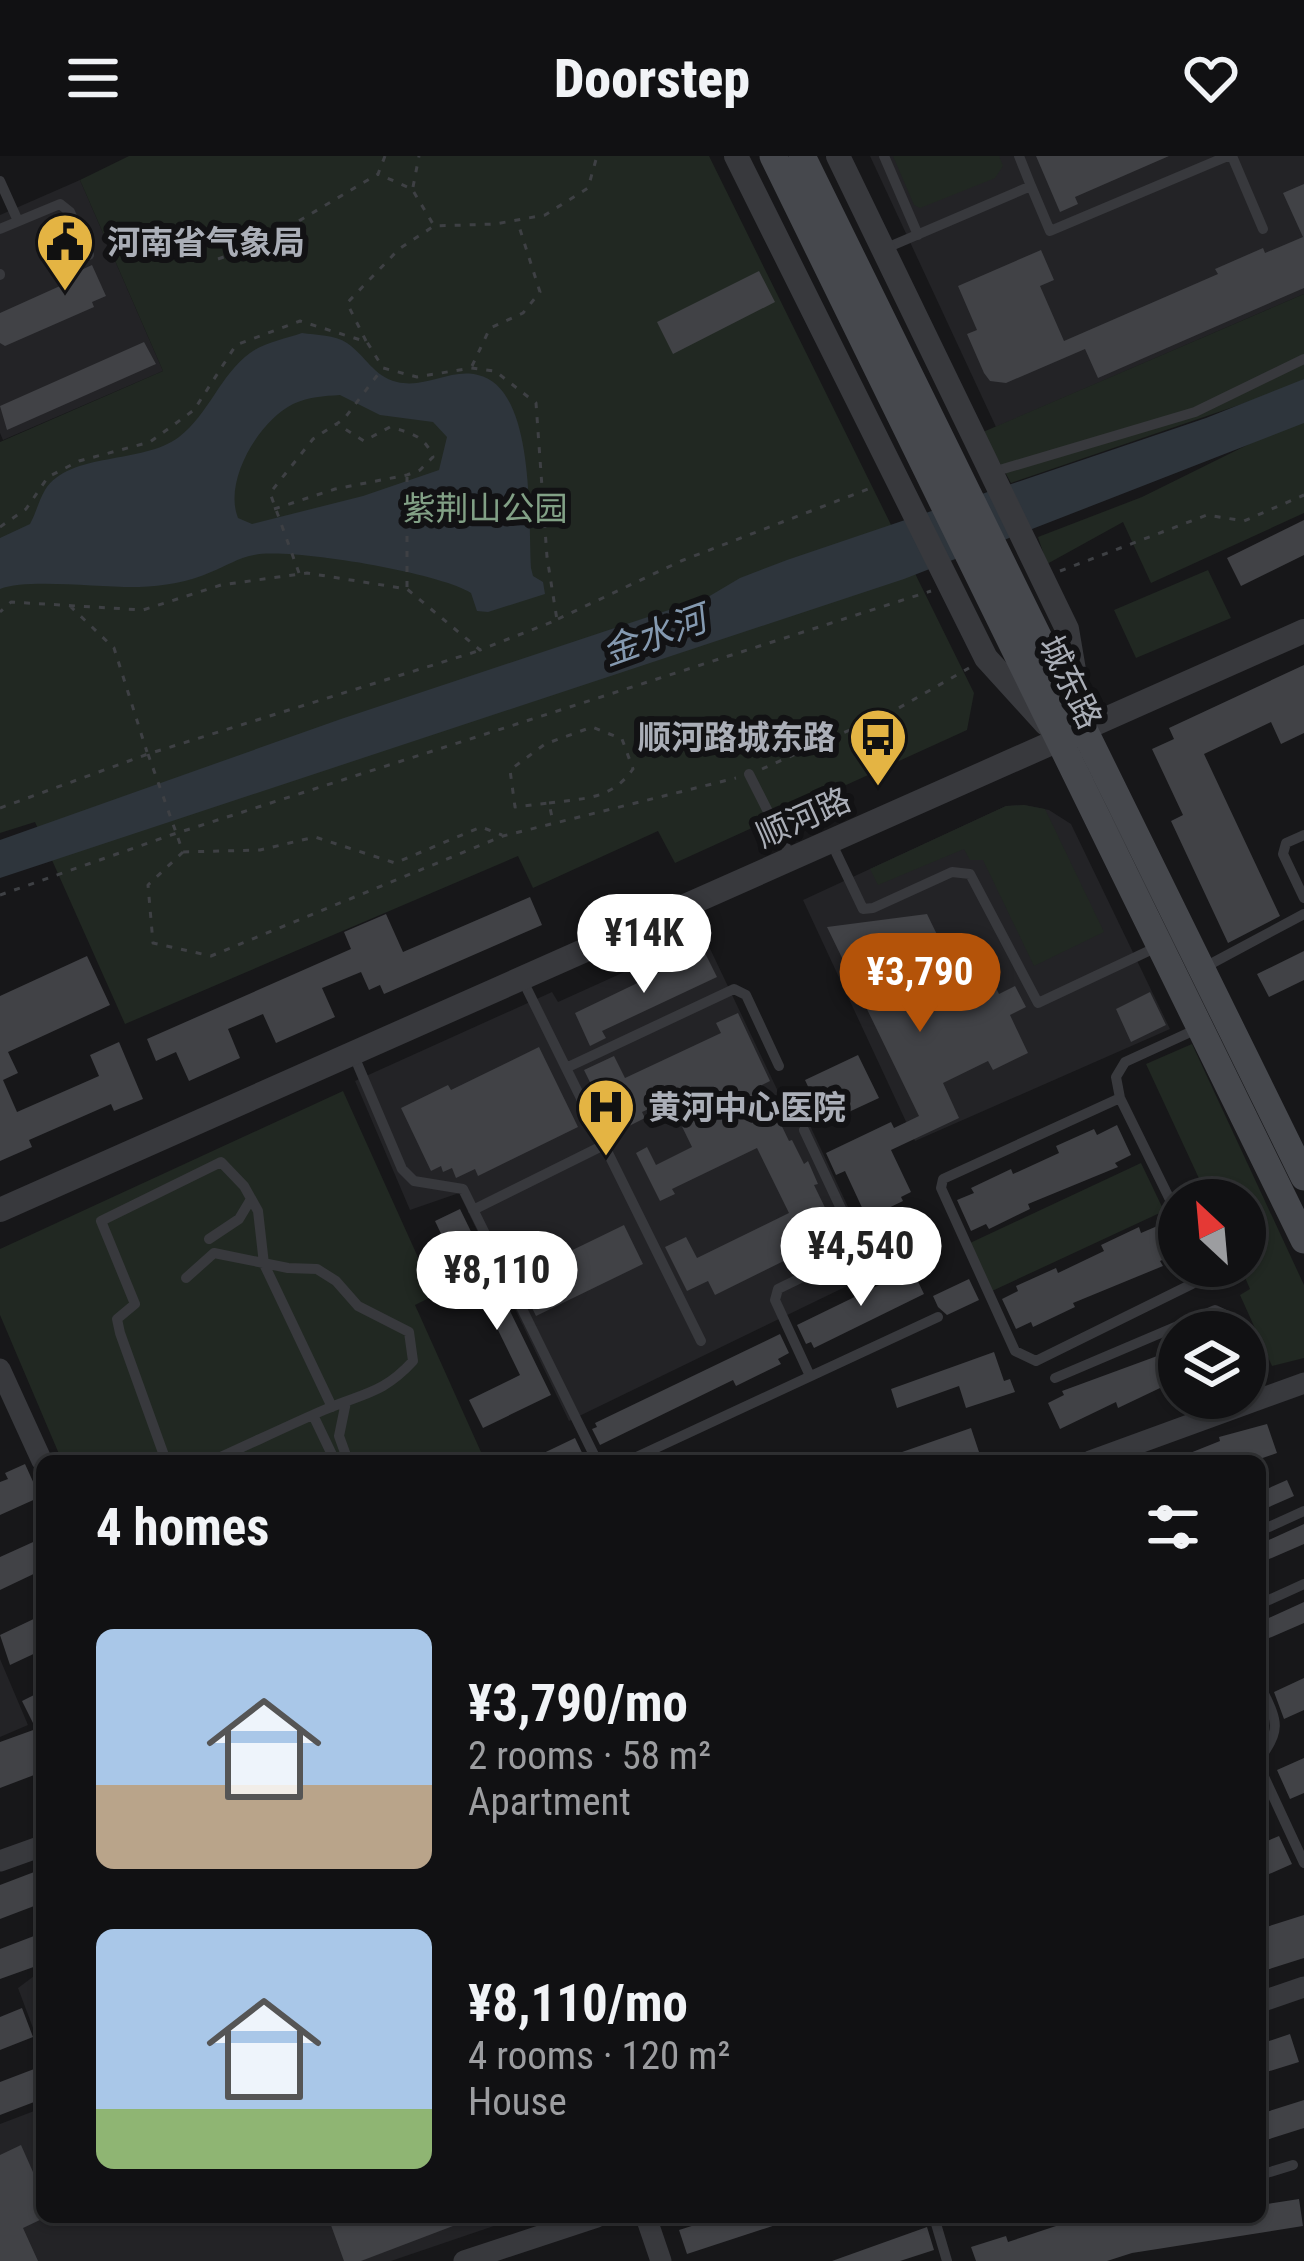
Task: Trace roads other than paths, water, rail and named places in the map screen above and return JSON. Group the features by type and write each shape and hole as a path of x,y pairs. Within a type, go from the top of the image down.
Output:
{"main road":[{"name":"城东路","path":"772,156 964,484"},
{"name":"城东路","path":"802,156 1004,563 1160,946 1304,1240"},
{"name":"城东路","path":"1076,731 1202,968 1304,1177"}],"street":[{"path":"736,156 986,658 1076,731"},
{"path":"838,156 881,250 964,484 1004,563 1042,578 1067,629 1076,731"},
{"name":"顺河路","path":"0,1210 1304,631"},
{"path":"0,1369 39,1455"},
{"path":"1266,1396 1304,1383"},
{"path":"1106,1455 1204,1419"},
{"path":"0,1862 36,1848"},
{"path":"1266,2000 1304,1988"},
{"path":"464,2261 579,2223"},
{"path":"648,2223 661,2261"}],"lane":[{"path":"884,156 918,235"},
{"path":"1019,156 1050,231 1230,156 1263,229"},
{"path":"0,181 18,221"},
{"path":"881,250 1031,186"},
{"path":"0,229 51,206 65,206 89,255"},
{"path":"964,484 1195,412 1304,359"},
{"path":"749,775 792,858"},
{"path":"1304,835 1286,844 1283,854 1304,898"},
{"path":"831,841 862,909 952,872 970,874 1038,1003 1160,946"},
{"path":"1202,968 1304,914"},
{"path":"521,979 700,1341"},
{"path":"566,1068 734,989 746,995 779,1066"},
{"path":"1160,1179 1120,1098 1116,1076 1125,1062 1200,1028"},
{"path":"353,1053 402,1169 415,1181 463,1189 594,1455"},
{"path":"1120,1098 943,1179 940,1189 1015,1351 1036,1361 1186,1287"},
{"path":"804,1130 860,1249 778,1289 775,1300 810,1376"},
{"path":"473,1210 604,1145"},
{"path":"164,1455 117,1319 135,1304 101,1221 221,1162 258,1211 264,1264 332,1406"},
{"path":"214,1253 207,1234 239,1220 251,1199"},
{"path":"214,1253 317,1269 336,1281 358,1306 409,1332 413,1361 395,1382 225,1455"},
{"path":"185,1279 214,1253"},
{"path":"641,1455 938,1318"},
{"path":"1055,1378 1158,1333"},
{"path":"346,1402 339,1436 346,1455"},
{"path":"313,1415 332,1455"},
{"path":"1266,1528 1304,1511"},
{"path":"1266,1601 1304,1585"},
{"path":"1266,1698 1276,1733 1266,1749"},
{"path":"1266,1781 1304,1863"},
{"path":"1266,2172 1293,2165"},
{"path":"936,2223 947,2261"}],"water":[{"path":"302,333 342,340 397,382 468,374 497,385 519,429 528,489 531,568 533,576 543,582 545,594 488,612 477,611 471,593 429,578 330,558 272,554 248,556 167,584 28,584 0,589 0,538 30,524 45,490 56,478 89,463 164,446 199,417 250,353","holes":["340,395 380,415 433,422 447,437 439,470 363,496 252,524 238,518 235,487 240,470 257,438 280,412 304,400"]},
{"name":"金水河","path":"1304,379 1304,423 904,579 0,878 0,840 341,719 708,597 740,578 787,560 1206,418"}],"place":[{"name":"河南省气象局","path":"65,293"},
{"name":"顺河路城东路","path":"878,788"},
{"name":"黄河中心医院","path":"606,1158"}],"park label":[{"name":"紫荆山公园","path":"485,508"}]}
